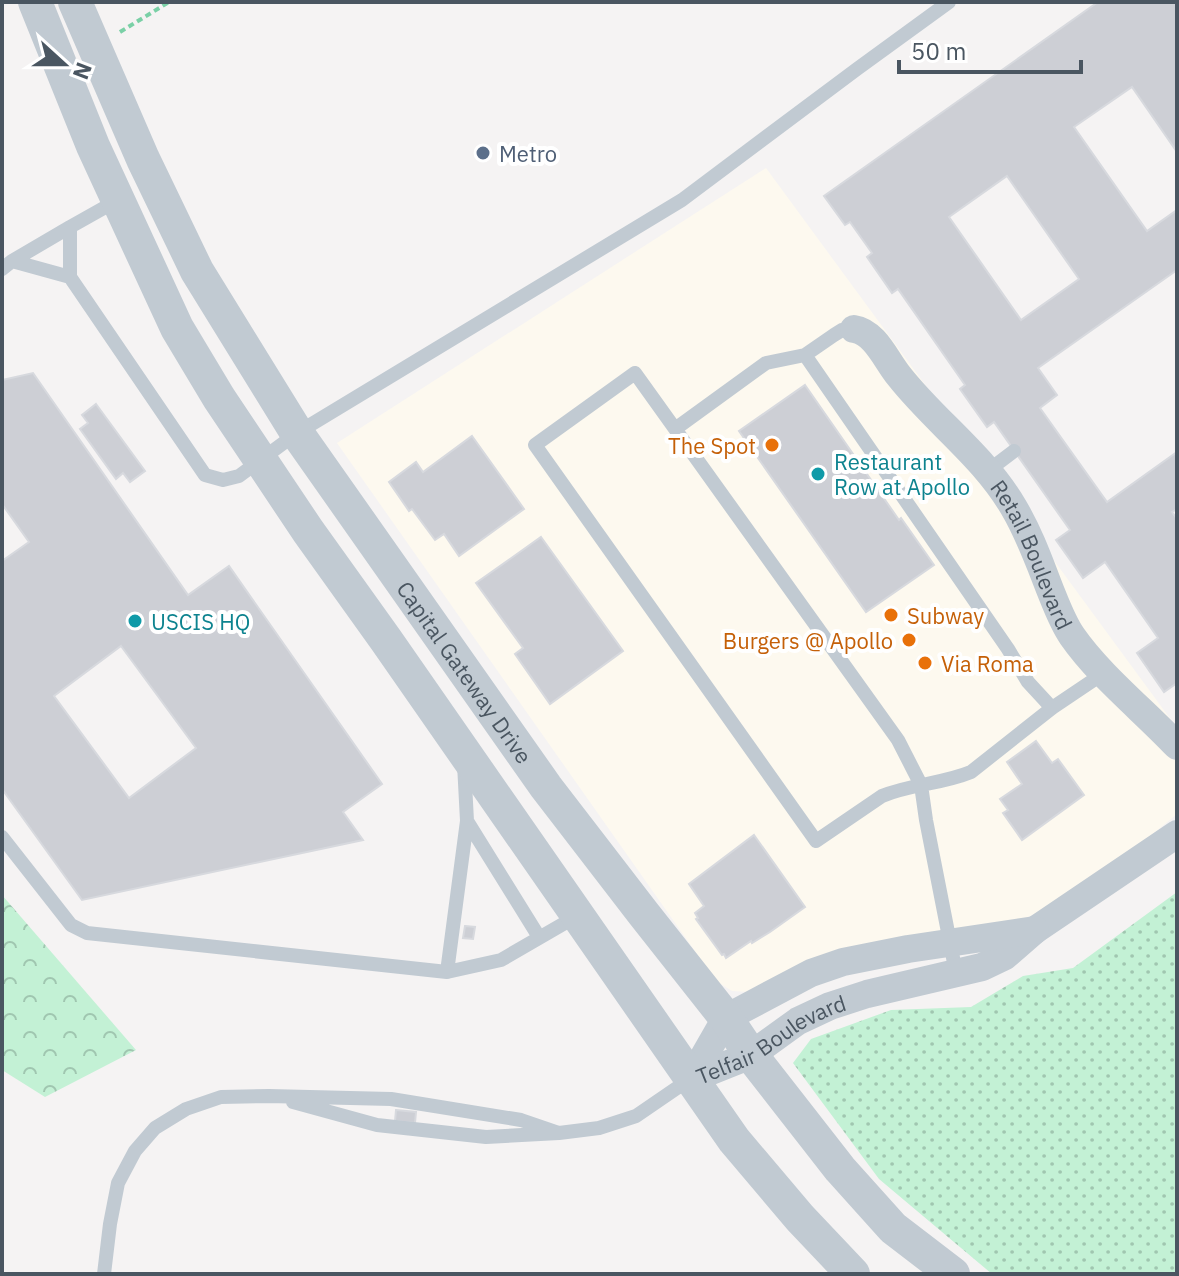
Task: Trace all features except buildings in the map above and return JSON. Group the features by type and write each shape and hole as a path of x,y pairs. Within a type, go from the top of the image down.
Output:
{"street":[{"path":"35,2 93,146 177,328 219,398 308,531 734,1140 800,1218 853,1274"},
{"name":"Capital Gateway Drive","path":"85,24 143,159 197,271 297,433 546,787 726,1018 751,1055 840,1169 893,1228 953,1274"},
{"name":"Retail Boulevard","path":"854,329 874,341 921,401 989,470 1015,509 1032,543 1070,634 1177,746"},
{"name":"Telfair Boulevard","path":"691,1079 751,1055 798,1021 830,1006 998,961 1035,930 1177,834"},
{"name":"Telfair Boulevard","path":"691,1079 726,1018 811,973 843,962 1035,930"}],"lane":[{"path":"70,227 70,277 205,475 223,480 239,476 297,433 682,200 949,2"},
{"path":"7,265 118,200"},
{"path":"7,265 70,277"},
{"path":"675,429 766,363 805,355 842,330 854,329"},
{"path":"805,355 1028,682 1052,708"},
{"path":"956,973 921,785 898,740 635,373 535,445 816,841 882,796 921,785 956,779 971,772 1052,708 1104,673"},
{"path":"989,470 1014,451"},
{"path":"447,972 467,821 463,752"},
{"path":"467,821 539,937"},
{"path":"2,837 71,925 87,933 447,972 501,960 578,916"},
{"path":"269,1096 377,1125 486,1137 599,1128 636,1116 691,1079"},
{"path":"104,1274 118,1183 135,1151 155,1128 186,1109 221,1097 391,1099 521,1120 559,1133"}],"path":[{"path":"85,24 169,2"}],"shaded area":[{"path":"766,168 1177,728 1177,814 1111,868 1055,904 1024,919 749,992 732,991 716,981 337,443"}],"green space":[{"path":"1177,892 1177,1274 992,1274 879,1179 793,1063 811,1039 891,1010 971,1007 1023,976 1073,968"},
{"path":"2,895 136,1050 45,1097 2,1070"}],"place":[{"name":"Metro","path":"483,153"},
{"name":"The Spot","path":"772,445"},
{"name":"Restaurant Row at Apollo","path":"818,474"},
{"name":"Subway","path":"891,615"},
{"name":"USCIS HQ","path":"135,621"},
{"name":"Burgers @ Apollo","path":"909,640"},
{"name":"Via Roma","path":"925,663"}]}
